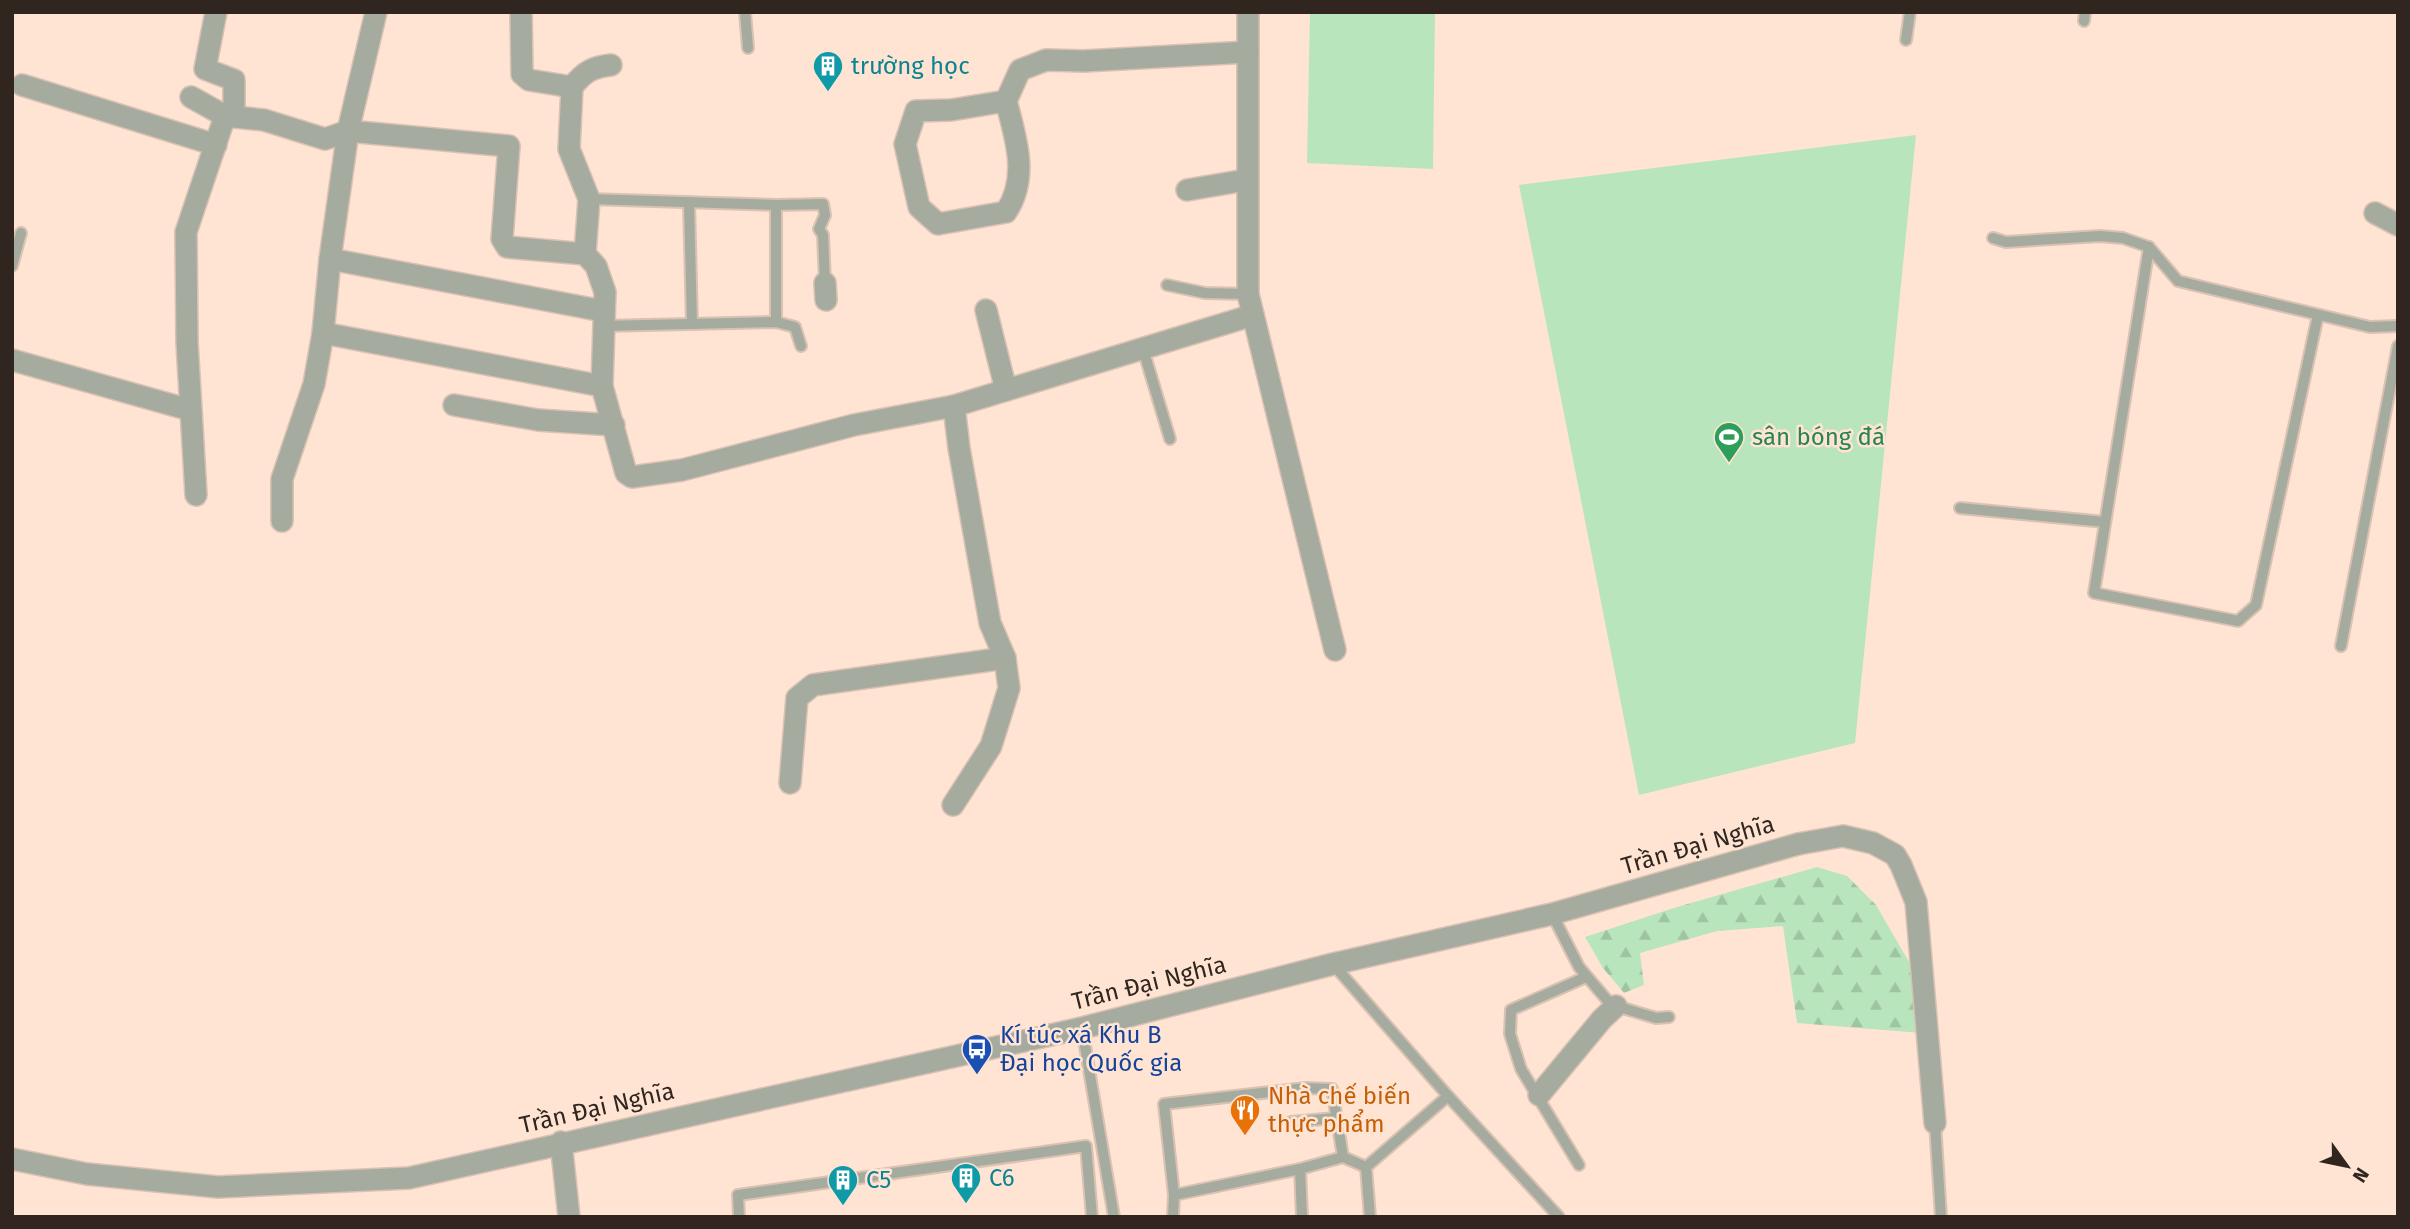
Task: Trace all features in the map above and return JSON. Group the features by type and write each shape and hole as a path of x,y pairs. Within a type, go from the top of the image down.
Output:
{"street":[{"path":"196,495 187,342 186,233 216,145 230,116 234,80 205,69 216,12"},
{"path":"282,521 282,480 314,384 323,333 330,259 348,131 376,12"},
{"path":"521,12 522,74 528,80 572,87"},
{"path":"1248,12 1248,294 1335,650"},
{"path":"1006,101 951,110 916,111 905,145 919,207 938,224 1006,212 1012,204 1020,173 1006,101 1020,70 1046,60 1084,61 1248,51"},
{"path":"585,254 589,199 569,149 572,87 582,74 593,66 611,65"},
{"path":"23,85 216,145"},
{"path":"191,97 230,116 264,120 325,139 348,131 509,146 502,239 507,247 585,254 596,266 604,292 602,386 626,473 632,477 682,470 855,425 954,405 1253,316"},
{"path":"1187,190 1246,180"},
{"path":"2375,213 2398,225"},
{"path":"330,259 603,319"},
{"path":"986,310 1006,390"},
{"path":"323,333 602,386"},
{"path":"12,360 190,410"},
{"path":"454,405 538,420 614,425"},
{"path":"953,805 991,746 1009,688 1005,658 990,623 954,405"},
{"path":"790,783 797,698 813,685 1005,658"},
{"name":"Trần Đại Nghĩa","path":"12,1158 87,1174 218,1187 409,1178 1082,1028 1333,964 1552,914 1798,844 1843,836 1873,843 1895,855 1916,902 1935,1123"},
{"path":"1539,1096 1596,1026 1616,1006"},
{"path":"561,1142 569,1217"}],"lane":[{"path":"745,12 748,48"},
{"path":"1906,40 1910,12"},
{"path":"589,199 824,204 825,215 819,229 823,235 826,292"},
{"path":"689,202 692,324"},
{"path":"776,205 776,323"},
{"path":"12,266 21,233"},
{"path":"1993,238 2006,242 2100,236 2123,238 2149,247 2178,281 2370,327 2398,326"},
{"path":"2149,247 2094,593 2238,621 2256,604 2318,315"},
{"path":"1167,285 1205,293 1248,294"},
{"path":"603,319 692,324 776,323 795,327 801,346"},
{"path":"2341,646 2398,346"},
{"path":"1143,349 1170,439"},
{"path":"1960,508 2105,522"},
{"path":"1552,914 1586,977 1616,1006 1656,1018 1670,1017"},
{"path":"1333,964 1448,1096 1559,1217"},
{"path":"1579,1166 1521,1069 1510,1034 1511,1010 1586,977"},
{"path":"1082,1028 1114,1217"},
{"path":"1173,1217 1174,1195 1164,1104 1306,1088 1332,1089 1343,1157"},
{"path":"1366,1167 1448,1096"},
{"path":"1290,1122 1336,1118"},
{"path":"1935,1123 1941,1217"},
{"path":"739,1217 738,1195 1086,1146 1092,1217"},
{"path":"1174,1195 1300,1170 1343,1157 1366,1167"},
{"path":"1366,1167 1370,1217"},
{"path":"1300,1170 1302,1217"}],"green space":[{"path":"1310,12 1435,12 1433,169 1307,163"},
{"name":"sân bóng đá","path":"1916,135 1855,743 1639,795 1519,185"},
{"path":"1817,867 1847,876 1876,905 1916,974 1921,1033 1797,1023 1783,926 1717,931 1640,953 1644,985 1624,993 1603,968 1585,937 1677,907"}],"place":[{"name":"trường học","path":"828,93"},
{"name":"sân bóng đá","path":"1729,464"},
{"name":"Kí túc xá Khu B Đại học Quốc gia","path":"977,1076"},
{"name":"Nhà chế biến thực phẩm","path":"1245,1137"},
{"name":"C6","path":"966,1205"},
{"name":"C5","path":"843,1207"}]}
